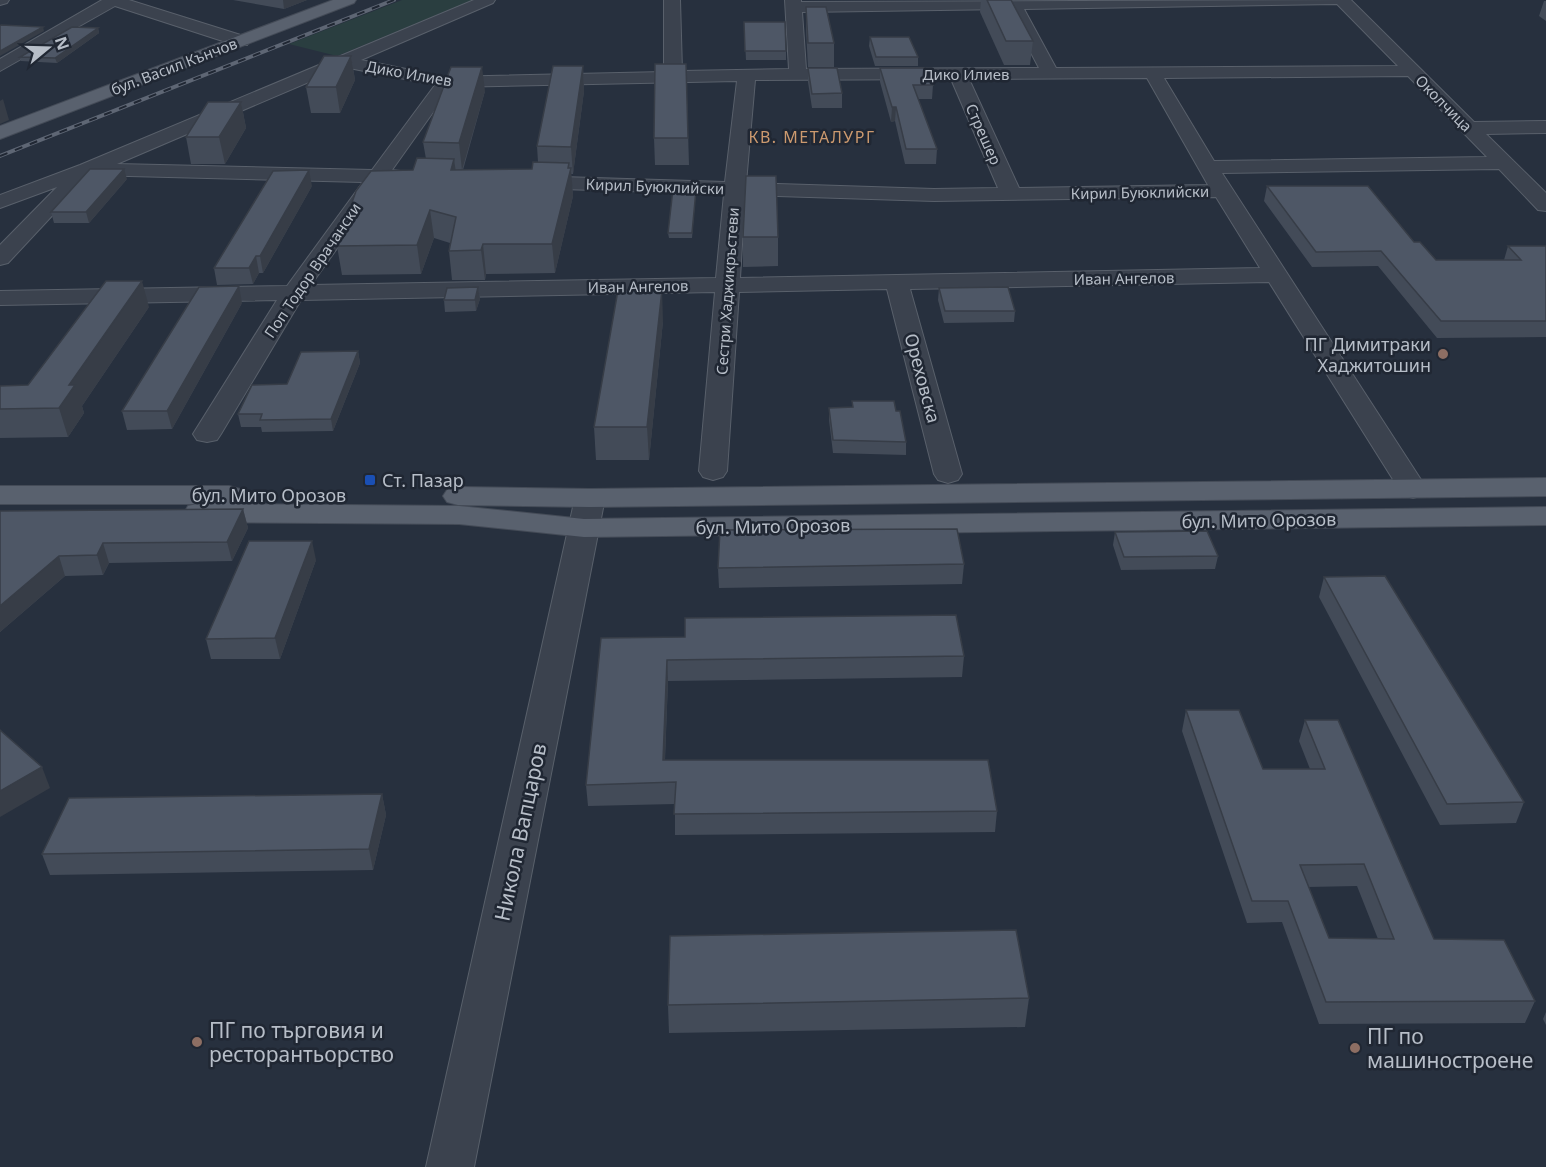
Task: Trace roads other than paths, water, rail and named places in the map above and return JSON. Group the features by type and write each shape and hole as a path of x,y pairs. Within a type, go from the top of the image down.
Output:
{"main road":[{"name":"бул. Васил Кънчов","path":"0,133 348,0"},
{"name":"бул. Мито Орозов","path":"0,511 459,515 1413,489 1546,488"},
{"name":"бул. Мито Орозов","path":"0,495 351,494 587,513 1546,516"}],"street":[{"path":"0,66 113,0 241,41"},
{"path":"0,202 87,169 487,0"},
{"path":"672,0 673,77"},
{"path":"798,75 794,4 1334,0"},
{"name":"Околчица","path":"1342,0 1546,205"},
{"path":"1012,2 1050,73"},
{"name":"Дико Илиев","path":"342,61 446,82 747,75 1412,71"},
{"path":"1152,72 1222,190 1413,489"},
{"name":"Стрешер","path":"958,74 1011,194"},
{"name":"Сестри Хаджикръстеви","path":"713,471 735,189 747,75"},
{"name":"Поп Тодор Врачански","path":"207,435 294,292 446,82"},
{"path":"1469,128 1546,127"},
{"path":"1208,167 1504,163"},
{"path":"0,258 87,169 424,178"},
{"name":"Кирил Буюклийски","path":"508,181 934,195 1222,190"},
{"name":"Иван Ангелов","path":"0,298 1276,275"},
{"name":"Ореховска","path":"897,282 948,474"},
{"name":"Никола Вапцаров","path":"450,1167 587,513"}],"railway":[{"path":"0,156 394,0"}],"place":[{"name":"ПГ Димитраки Хаджитошин","path":"1443,354"},
{"name":"Ст. Пазар","path":"370,480"},
{"name":"ПГ по търговия и ресторантьорство","path":"197,1042"},
{"name":"ПГ по машиностроене","path":"1355,1048"}],"district":[{"name":"КВ. МЕТАЛУРГ","path":"812,137"}]}
